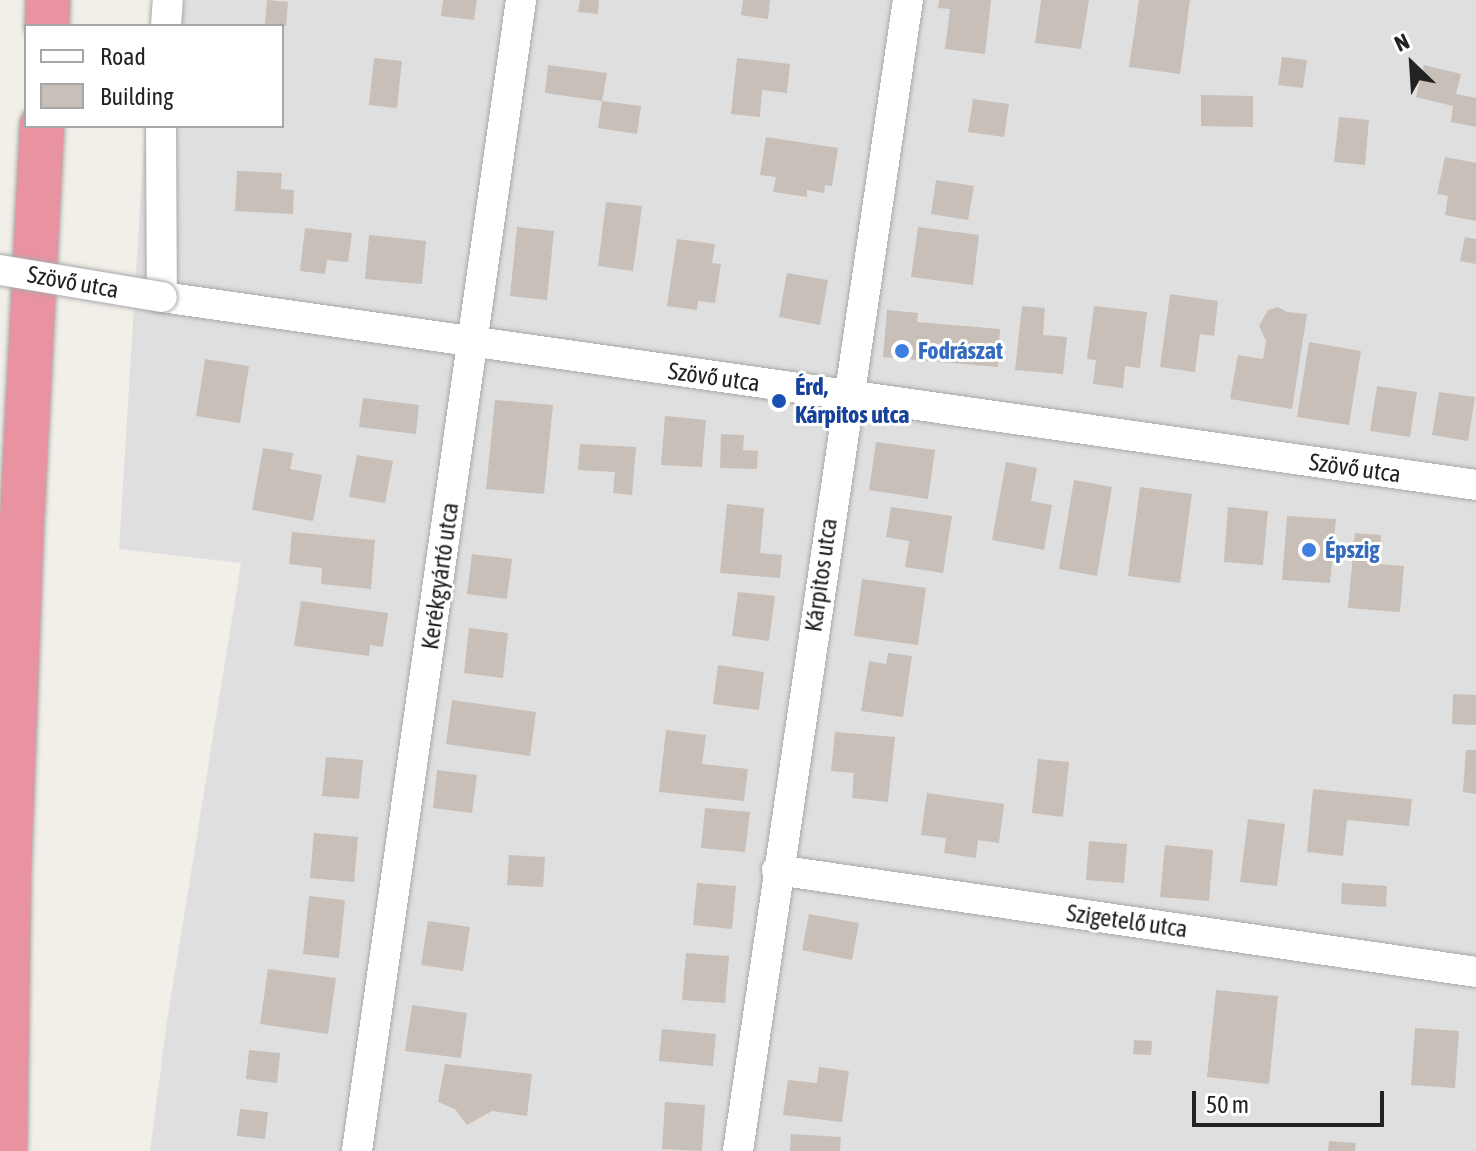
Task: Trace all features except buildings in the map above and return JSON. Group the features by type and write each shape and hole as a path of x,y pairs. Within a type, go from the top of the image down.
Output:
{"highway":[{"path":"47,24 48,0"},
{"path":"5,1151 9,870 21,536 42,128"}],"street":[{"path":"166,24 168,0"},
{"name":"Kerékgyártó utca","path":"357,1151 521,0"},
{"name":"Kárpitos utca","path":"738,1151 777,870 908,0"},
{"path":"161,128 162,297"},
{"name":"Szövő utca","path":"0,270 162,297 1476,485"},
{"name":"Szigetelő utca","path":"777,870 1476,972"}],"shaded area":[{"path":"155,0 1476,0 1476,1151 150,1151 167,1021 241,563 119,549 145,128 284,128 284,24 153,24"}],"place":[{"name":"Fodrászat","path":"902,351"},
{"name":"Érd, Kárpitos utca","path":"779,401"},
{"name":"Épszig","path":"1309,550"}]}
